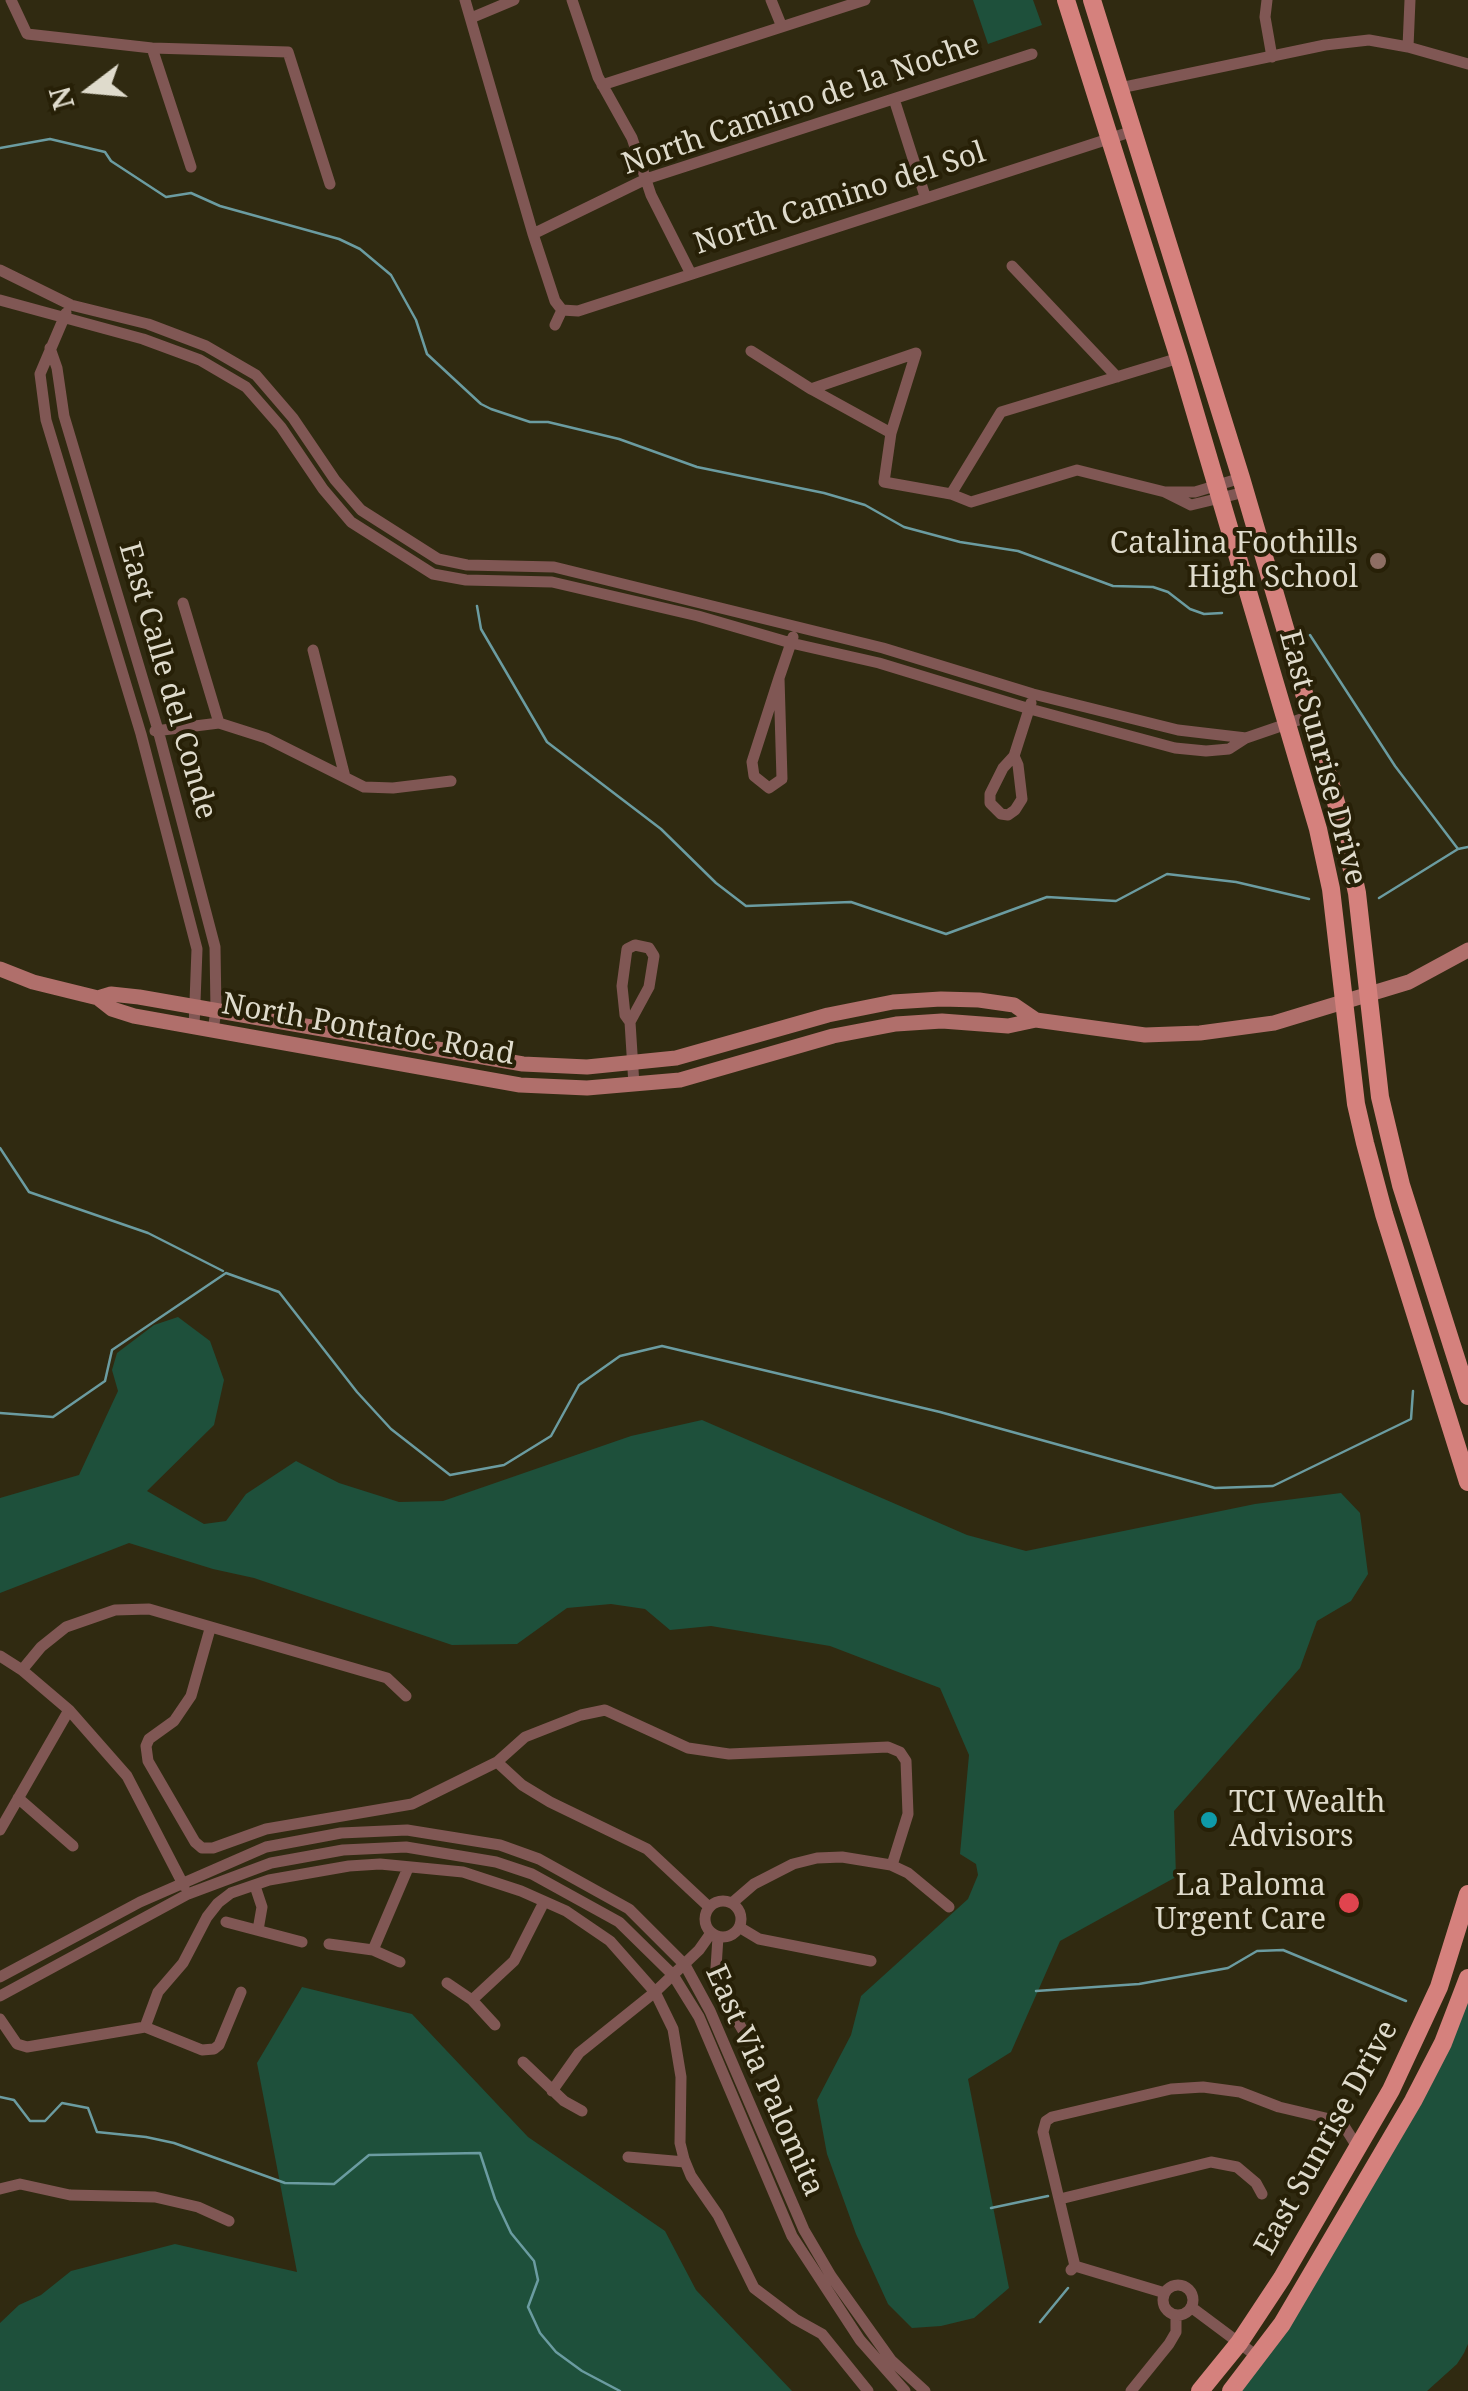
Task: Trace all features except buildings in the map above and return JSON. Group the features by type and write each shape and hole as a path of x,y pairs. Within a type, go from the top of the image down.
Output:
{"main road":[{"name":"East Sunrise Drive","path":"1066,0 1179,358 1318,829 1331,889 1356,1104 1384,1214 1468,1482"},
{"name":"East Sunrise Drive","path":"1092,0 1243,485 1342,824 1358,893 1380,1097 1401,1185 1468,1396"},
{"name":"East Sunrise Drive","path":"1200,2391 1282,2278 1391,2090 1439,1987 1468,1894"},
{"name":"East Sunrise Drive","path":"1232,2391 1282,2324 1413,2101 1443,2043 1468,1978"},
{"path":"1391,2090 1413,2101"}],"street":[{"path":"11,0 27,34 152,48 288,52 330,184"},
{"path":"465,0 534,234 562,310 555,325"},
{"path":"471,18 514,0"},
{"path":"572,0 589,56 632,138 646,180 691,274"},
{"path":"771,0 782,27"},
{"path":"602,85 865,0"},
{"path":"1267,0 1265,17 1272,57"},
{"path":"1408,47 1410,0"},
{"path":"1120,88 1326,45 1369,40 1468,64"},
{"path":"152,48 191,167"},
{"name":"North Camino de la Noche","path":"534,234 646,180 1032,54"},
{"path":"894,100 925,196"},
{"name":"North Camino del Sol","path":"562,310 578,311 1133,130"},
{"path":"1012,266 1117,377"},
{"path":"0,270 70,305 148,324 194,341 256,375 294,418 335,480 362,510 438,559 467,565 554,567 883,648 1033,694 1178,730 1246,738"},
{"path":"0,300 143,339 200,360 246,387 281,427 351,522 433,574 466,580 552,582 698,616 791,643 879,662 1030,709 1175,748 1229,749 1246,738 1310,716"},
{"name":"East Calle del Conde","path":"70,305 40,374 46,420 141,734 197,949 194,1028"},
{"name":"East Calle del Conde","path":"50,348 64,416 158,730 216,946 213,1031"},
{"path":"751,351 891,433"},
{"path":"811,388 916,353 891,433 884,482 951,494 971,502 1077,470 1165,492 1219,492 1243,485"},
{"path":"951,494 1002,412 1179,358"},
{"path":"86,554 102,549"},
{"path":"184,603 219,723"},
{"path":"779,678 782,779 769,788 751,770 779,678 796,629"},
{"path":"312,650 345,777"},
{"path":"1014,756 1022,799 1008,815 1001,814 990,803 990,794 1014,756 1033,694"},
{"path":"141,734 219,723 266,738 364,787 451,781"},
{"path":"630,1022 641,1007 653,969 654,956 650,948 643,946 626,950 622,966 634,1085"},
{"name":"North Pontatoc Road","path":"0,970 98,998 123,1013 194,1028 520,1085 587,1088 680,1080 833,1036 896,1024 942,1021 1008,1026 1036,1020 1145,1035 1200,1033 1274,1023 1408,982 1468,950"},
{"name":"North Pontatoc Road","path":"98,998 111,994 523,1064 587,1068 676,1058 828,1015 893,1002 941,998 1014,1004 1036,1020"},
{"path":"22,1670 41,1647 66,1627 114,1610 149,1609 387,1678 406,1696"},
{"path":"210,1629 191,1696 174,1720 149,1739 142,1750 199,1846 213,1848 266,1829 412,1804 497,1762 526,1737 580,1715 605,1710 688,1748 729,1754 898,1749 906,1761 908,1814 892,1866"},
{"path":"0,1656 69,1710 127,1776 185,1888"},
{"path":"0,1830 69,1710"},
{"path":"497,1762 522,1785 550,1802 647,1849 709,1907"},
{"path":"18,1798 73,1846"},
{"name":"East Via Palomita","path":"0,1976 266,1847 341,1833 407,1830 500,1845 553,1866 629,1908 685,1964 710,2011 804,2230 891,2360 925,2391"},
{"name":"East Via Palomita","path":"0,1996 185,1888 270,1863 343,1850 406,1847 496,1862 532,1874 619,1922 673,1975 706,2034 792,2236 860,2340 906,2391"},
{"path":"732,1903 771,1874 817,1858 842,1856 892,1866 949,1907"},
{"path":"145,2027 158,1992 184,1963 207,1918 231,1893 269,1880 380,1864 463,1872 566,1910 610,1941 655,1992 673,2028 683,2122 680,2143 685,2162 718,2215 754,2288 822,2334 868,2391"},
{"path":"372,1950 408,1868"},
{"path":"255,1886 262,1907 258,1930"},
{"path":"552,2090 579,2054 655,1992 714,1935 730,1936 739,1927 739,1911 722,1900 709,1907 705,1924 714,1935 715,1983 746,2034"},
{"path":"472,2000 514,1961 544,1902"},
{"path":"226,1922 302,1942"},
{"path":"739,1927 758,1939 871,1961"},
{"path":"328,1944 372,1950 400,1962"},
{"path":"447,1983 472,2000 495,2024"},
{"path":"0,2019 18,2044 27,2048 145,2027 202,2050 214,2049 241,1992"},
{"path":"523,2062 552,2090 582,2111"},
{"path":"1165,2292 1073,2268 1044,2132 1046,2121 1171,2089 1203,2087 1240,2092 1279,2107 1334,2120 1344,2126 1358,2148"},
{"path":"628,2157 685,2162"},
{"path":"1060,2199 1211,2162 1238,2168 1256,2183 1262,2194"},
{"path":"0,2189 20,2184 70,2195 155,2197 198,2207 229,2221"},
{"path":"1172,2286 1182,2286 1190,2292 1191,2307 1176,2314 1165,2307 1165,2292 1172,2286"},
{"path":"1191,2307 1258,2356"},
{"path":"1131,2391 1170,2344 1176,2332 1176,2314"}],"green space":[{"path":"973,0 1033,0 1042,25 988,44"},
{"path":"178,1317 210,1341 224,1380 214,1425 147,1491 204,1524 226,1521 246,1494 296,1461 339,1483 399,1502 443,1501 631,1436 702,1420 967,1535 1026,1551 1255,1504 1341,1493 1360,1513 1368,1574 1351,1601 1317,1621 1300,1668 1174,1811 1176,1877 1060,1941 1011,2052 968,2079 1009,2288 974,2318 912,2328 888,2304 856,2234 827,2154 817,2100 851,2035 861,1996 968,1899 978,1875 976,1864 960,1854 969,1755 940,1688 830,1646 711,1626 670,1630 645,1609 611,1604 567,1608 517,1644 452,1645 254,1578 129,1543 0,1593 0,1498 79,1475 118,1391 112,1370 117,1353 154,1325"},
{"path":"1468,1978 1468,2344 1464,2353 1427,2391 1231,2391 1327,2249"},
{"path":"302,1987 412,2014 528,2137 665,2231 696,2290 792,2391 0,2391 0,2323 19,2305 41,2295 71,2271 175,2244 297,2272 257,2063"}],"waterway":[{"path":"0,148 50,139 105,152 111,161 166,197 191,193 220,206 339,239 360,249 391,275 416,320 427,354 491,409 530,422 548,422 619,439 697,467 824,493 865,505 904,527 960,542 1018,551 1113,586 1153,587 1168,592 1190,609 1204,614 1222,613"},
{"path":"477,606 481,629 547,742 661,829 716,883 746,906 851,902 946,934 1047,897 1116,901 1167,874 1236,882 1309,899"},
{"path":"1310,635 1395,766 1458,849"},
{"path":"1379,898 1458,849 1468,847"},
{"path":"0,1148 29,1192 148,1233 223,1271"},
{"path":"0,1413 53,1417 105,1381 112,1350 226,1273 279,1292 391,1429 450,1475 504,1465 551,1436 579,1385 620,1356 662,1346 940,1412 1215,1488 1273,1486 1411,1419 1413,1391"},
{"path":"1036,1991 1139,1984 1228,1968 1257,1951 1283,1950 1406,2001"},
{"path":"0,2097 14,2100 30,2121 45,2121 62,2103 88,2108 97,2132 174,2143 285,2183 334,2184 369,2155 480,2153 511,2233 534,2261 538,2280 528,2307 540,2333 556,2352 582,2371 620,2391"},
{"path":"991,2208 1048,2196"},
{"path":"1040,2322 1068,2288"}],"place":[{"name":"Catalina Foothills High School","path":"1378,561"},
{"name":"TCI Wealth Advisors","path":"1209,1820"},
{"name":"La Paloma Urgent Care","path":"1349,1903"}]}
